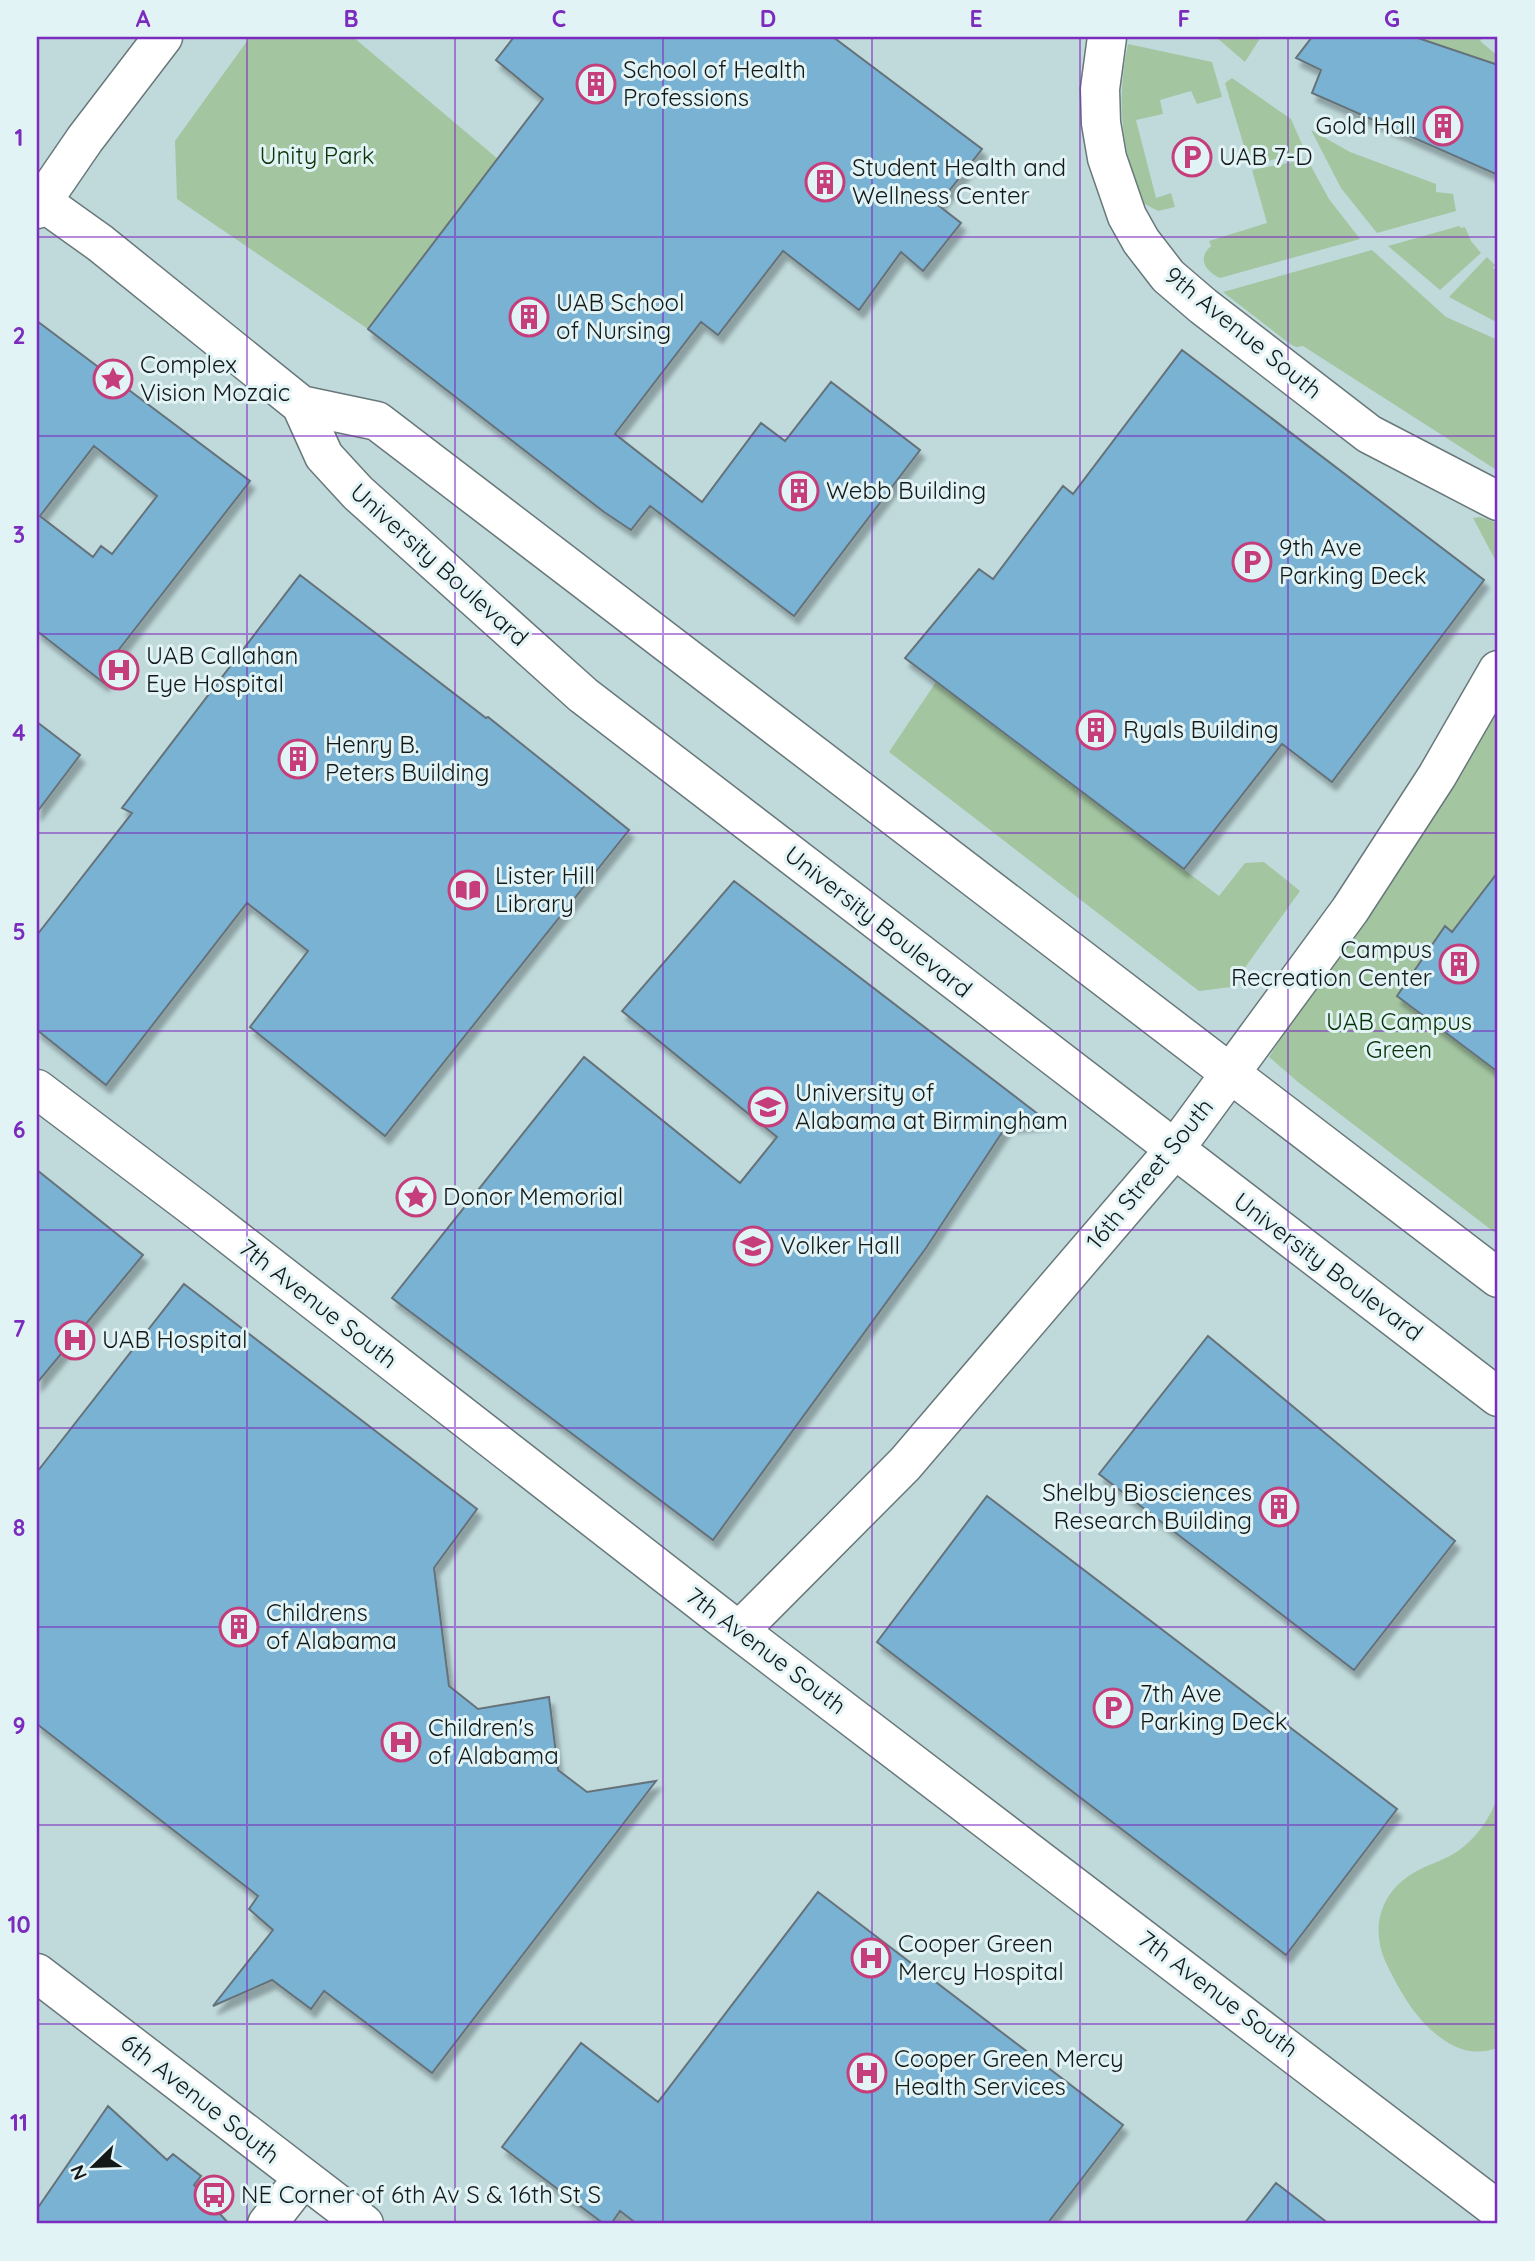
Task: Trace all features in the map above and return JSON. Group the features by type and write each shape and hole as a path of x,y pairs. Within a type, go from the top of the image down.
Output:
{"street":[{"path":"39,203 163,37"},
{"name":"9th Avenue South","path":"1107,37 1100,89 1101,123 1107,158 1127,216 1141,241 1168,276 1368,434 1498,501"},
{"name":"University Boulevard","path":"39,203 100,243 301,405 377,421 1498,1278"},
{"name":"University Boulevard","path":"301,405 324,457 358,493 583,695 1498,1397"},
{"name":"16th Street South","path":"740,1630 905,1464 1174,1150 1350,910 1437,776 1498,670"},
{"name":"7th Avenue South","path":"37,1089 1498,2210"},
{"name":"6th Avenue South","path":"37,1973 364,2224"},
{"path":"267,2224 303,2178"}],"shaded area":[{"name":"University of Alabama at Birmingham","path":"37,37 1498,37 1498,2224 364,2224 303,2178 267,2224 37,2224"}],"green space":[{"name":"Unity Park","path":"250,37 353,37 498,159 368,329 177,199 175,141"},
{"path":"1216,37 1261,37 1245,62"},
{"path":"1415,37 1483,37 1480,41 1498,56 1498,65"},
{"path":"1128,44 1212,62 1222,97 1197,104 1191,91 1160,100 1163,114 1136,120 1156,198 1171,193 1175,207 1158,211 1143,203 1125,144 1122,85"},
{"path":"1232,78 1291,119 1305,151 1250,166 1225,83"},
{"path":"1311,130 1350,152 1436,184 1436,192 1453,194 1456,211 1377,233 1341,188"},
{"path":"1307,159 1329,199 1360,239 1220,278 1210,272 1204,260 1211,246 1209,241 1267,223 1252,170"},
{"path":"1459,226 1465,227 1471,241 1481,253 1440,290 1388,246"},
{"path":"1372,250 1446,317 1498,340 1498,471 1303,346 1290,344 1223,292"},
{"path":"1487,257 1498,271 1498,323 1449,297"},
{"path":"1480,517 1498,523 1498,565 1473,518"},
{"path":"936,682 1219,896 1245,863 1264,862 1300,891 1231,987 1199,991 889,752"},
{"name":"UAB Campus Green","path":"1498,700 1498,1235 1269,1057 1423,822"},
{"path":"1498,1795 1498,2048 1479,2052 1454,2046 1424,2023 1411,2007 1386,1963 1381,1950 1379,1924 1381,1912 1393,1890 1415,1872 1465,1846 1482,1826"}],"building":[{"path":"514,37 833,37 982,149 938,205 961,223 923,271 901,252 859,310 783,251 718,335 701,322 615,434 702,502 761,423 785,441 831,382 920,450 794,616 650,506 631,530 604,512 368,329 543,99 496,60"},
{"name":"Gold Hall","path":"1312,37 1415,37 1498,65 1498,175 1312,93 1321,70 1296,58"},
{"name":"UAB Callahan Eye Hospital","path":"37,321 250,481 117,652 124,657 104,683 37,631","holes":["94,446 157,496 112,554 101,546 93,557 40,516"]},
{"name":"9th Ave Parking Deck","path":"1182,350 1484,580 1332,782 1282,744 1184,869 905,658 979,569 993,579 1063,486 1073,494"},
{"path":"300,575 488,717 629,830 385,1136 250,1027 308,951 247,903 106,1085 37,1030 37,935 132,813 122,808"},
{"path":"37,722 80,755 37,812"},
{"name":"Campus Recreation Center","path":"1498,872 1498,1072 1397,996 1445,926 1452,932"},
{"name":"Volker Hall","path":"734,881 1047,1121 1007,1125 926,1248 713,1540 392,1298 584,1057 740,1183 777,1137 622,1011"},
{"path":"37,1170 143,1255 37,1383"},
{"name":"Childrens of Alabama","path":"184,1284 477,1509 434,1568 449,1686 478,1709 549,1697 558,1770 587,1792 656,1781 432,2073 324,1991 311,2009 272,1980 213,2006 273,1930 249,1909 258,1896 37,1724 37,1472"},
{"name":"Shelby Biosciences Research Building","path":"1208,1336 1455,1541 1354,1670 1099,1474"},
{"name":"7th Ave Parking Deck","path":"987,1496 1397,1809 1286,1955 877,1642"},
{"name":"Cooper Green Mercy Health Services","path":"818,1892 1123,2125 1047,2224 637,2224 620,2211 611,2224 604,2224 502,2147 581,2043 658,2102"},
{"path":"108,2106 167,2160 173,2154 201,2176 194,2185 229,2224 37,2224 37,2209"},
{"path":"1276,2183 1329,2224 1244,2224"}],"place":[{"name":"School of Health Professions","path":"596,84"},
{"name":"Gold Hall","path":"1443,126"},
{"name":"UAB 7-D","path":"1192,157"},
{"name":"Student Health and Wellness Center","path":"825,182"},
{"name":"UAB School of Nursing","path":"529,317"},
{"name":"Complex Vision Mozaic","path":"113,379"},
{"name":"Webb Building","path":"799,491"},
{"name":"9th Ave Parking Deck","path":"1252,562"},
{"name":"UAB Callahan Eye Hospital","path":"119,670"},
{"name":"Ryals Building","path":"1096,730"},
{"name":"Henry B. Peters Building","path":"298,759"},
{"name":"Lister Hill Library","path":"468,890"},
{"name":"Campus Recreation Center","path":"1459,964"},
{"name":"University of Alabama at Birmingham","path":"768,1107"},
{"name":"Donor Memorial","path":"416,1197"},
{"name":"Volker Hall","path":"753,1246"},
{"name":"UAB Hospital","path":"75,1340"},
{"name":"Shelby Biosciences Research Building","path":"1279,1507"},
{"name":"Childrens of Alabama","path":"239,1627"},
{"name":"7th Ave Parking Deck","path":"1113,1708"},
{"name":"Children's of Alabama","path":"401,1742"},
{"name":"Cooper Green Mercy Hospital","path":"871,1958"},
{"name":"Cooper Green Mercy Health Services","path":"867,2073"},
{"name":"NE Corner of 6th Av S & 16th St S","path":"214,2195"}]}
